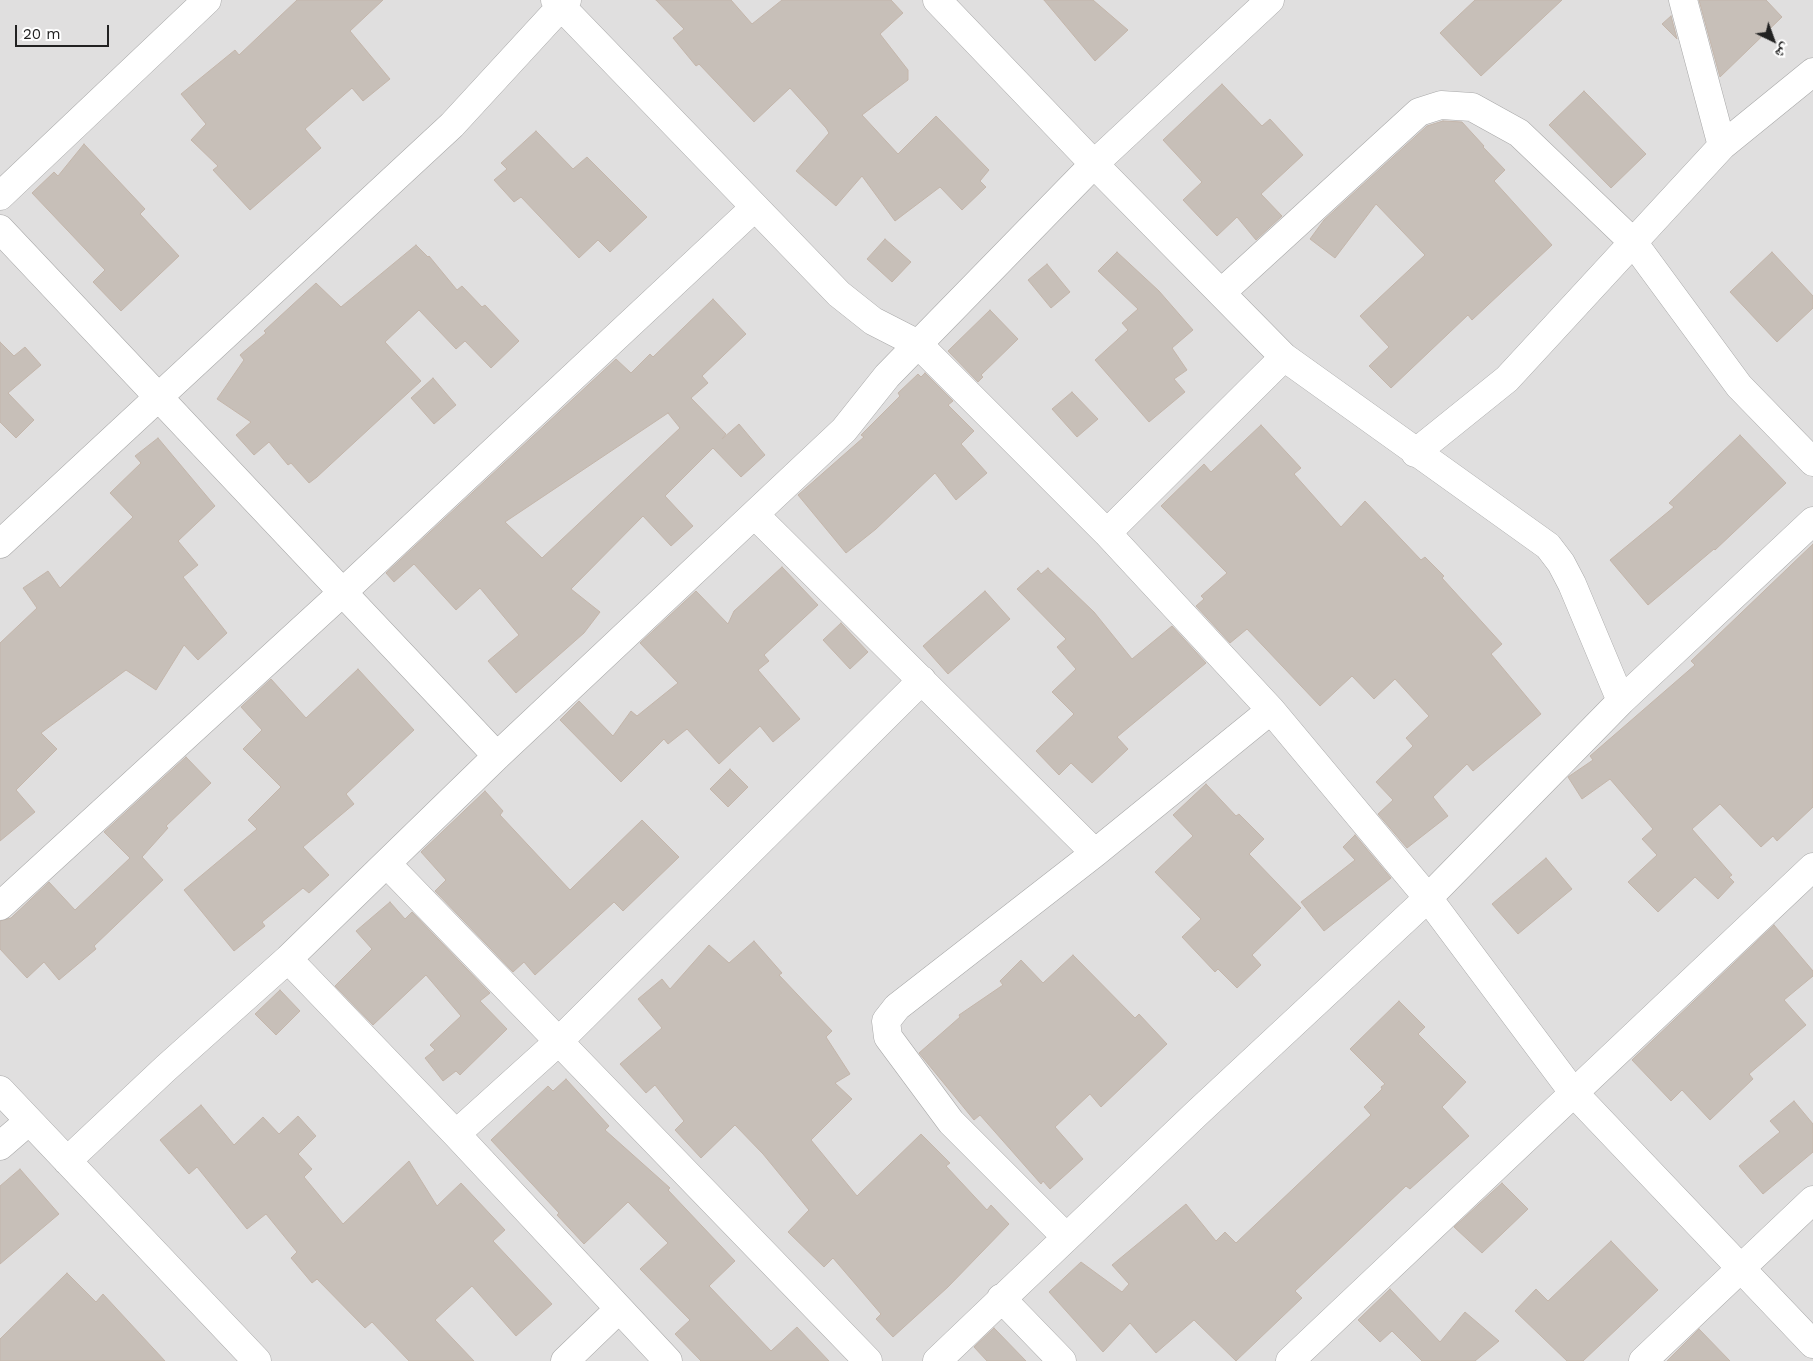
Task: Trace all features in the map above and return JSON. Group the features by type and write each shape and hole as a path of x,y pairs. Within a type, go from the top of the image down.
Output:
{"street":[{"path":"0,196 207,0"},
{"path":"937,0 1094,164 1284,357 1548,546 1561,563 1572,584 1622,701"},
{"path":"67,1161 166,1068 288,959 497,756 844,430 887,376 1094,164 1270,0"},
{"path":"1683,0 1722,146"},
{"path":"0,544 452,125 561,2 754,208 839,294 873,321 918,344 1107,533 1271,710 1428,898 1573,1092 1813,1344"},
{"path":"1416,453 1507,379 1722,146 1813,72"},
{"path":"1221,293 1419,112 1441,105 1472,107 1519,133 1633,242 1739,386 1813,462"},
{"path":"0,906 343,592 754,208"},
{"path":"0,229 160,396 497,756"},
{"path":"1107,533 1284,357"},
{"path":"755,515 1096,853"},
{"path":"937,1361 1001,1298 1428,898 1622,701 1813,521"},
{"path":"456,1134 558,1042 922,680"},
{"path":"1066,1237 951,1122 888,1037 886,1021 897,1007 1096,853 1271,710"},
{"path":"387,864 868,1361"},
{"path":"1290,1361 1813,867"},
{"path":"288,959 456,1134 668,1361"},
{"path":"0,1090 257,1361"},
{"path":"0,1146 29,1121"},
{"path":"1643,1361 1813,1200"},
{"path":"1001,1298 1062,1361"},
{"path":"566,1361 618,1309"}],"shaded area":[{"path":"0,0 1813,0 1813,1361 0,1361"}],"building":[{"path":"297,0 383,0 350,31 390,79 363,101 352,88 305,129 321,148 250,210 213,170 218,166 191,140 206,124 181,94 235,50 239,55"},
{"path":"656,0 731,0 752,24 782,0 891,0 903,13 880,34 908,70 908,80 862,115 898,154 936,116 989,170 980,181 986,187 962,210 940,187 895,221 862,176 836,206 796,171 829,133 826,128 790,88 754,122 699,64 696,66 673,38 684,29"},
{"path":"1044,0 1093,0 1128,30 1095,61"},
{"path":"1475,0 1562,0 1481,76 1440,33"},
{"path":"1699,0 1766,0 1782,17 1720,77"},
{"path":"1671,16 1677,39 1662,24"},
{"path":"1222,84 1262,126 1270,119 1303,155 1261,194 1282,216 1256,240 1237,217 1217,236 1183,200 1202,182 1163,140"},
{"path":"1584,91 1646,154 1611,188 1549,125"},
{"path":"1443,121 1462,122 1484,146 1505,170 1494,181 1552,245 1472,320 1468,315 1391,388 1369,366 1389,347 1360,316 1425,255 1376,204 1335,258 1310,239 1324,220 1427,126"},
{"path":"536,131 573,169 587,157 647,217 610,252 598,240 579,258 521,197 514,202 494,180 507,169 501,163"},
{"path":"84,144 145,209 140,214 179,256 121,311 93,282 105,270 32,193 54,172 58,176"},
{"path":"885,239 911,262 892,282 867,259"},
{"path":"416,245 429,256 457,290 462,286 482,307 485,305 519,341 491,368 465,341 456,349 419,310 385,342 421,381 317,477 309,483 291,463 288,465 269,442 254,455 236,435 251,422 217,399 244,360 240,355 266,333 264,331 316,283 341,307"},
{"path":"1117,252 1159,291 1193,330 1172,348 1187,370 1174,379 1185,392 1149,422 1095,360 1128,330 1122,323 1138,309 1098,271"},
{"path":"1772,252 1813,296 1813,308 1777,342 1730,292"},
{"path":"1047,264 1070,292 1051,308 1028,280"},
{"path":"713,299 746,334 702,376 708,383 691,398 726,434 722,439 739,424 765,455 741,477 713,448 665,496 693,526 671,546 643,516 571,589 600,612 584,633 516,693 488,661 519,635 480,588 456,610 414,564 394,582 386,573 616,359 631,373 650,354 653,357","holes":["668,413 680,428 542,558 505,522"]},
{"path":"990,310 1018,339 981,375 983,377 978,382 948,351"},
{"path":"0,342 14,356 25,347 41,365 8,393 34,420 16,438 0,422"},
{"path":"925,373 953,401 948,405 974,431 961,444 987,473 956,500 935,473 876,529 846,553 798,495 864,437 861,435 900,396 898,393 918,374 921,377"},
{"path":"433,378 456,405 434,424 411,398"},
{"path":"1072,392 1098,419 1077,437 1052,409"},
{"path":"1261,425 1301,468 1294,474 1341,527 1365,501 1421,560 1425,557 1444,576 1442,578 1502,644 1491,654 1541,714 1473,771 1467,764 1433,797 1448,816 1407,848 1378,814 1393,800 1376,782 1413,746 1406,738 1429,716 1395,679 1374,699 1352,676 1320,706 1247,629 1230,643 1196,606 1204,599 1201,596 1227,573 1161,506 1204,464 1211,472"},
{"path":"1740,435 1786,483 1715,550 1648,605 1610,560 1674,507 1669,503"},
{"path":"158,438 215,506 178,541 198,565 183,577 227,633 198,660 184,645 156,690 126,670 41,733 57,749 16,790 35,812 0,841 0,643 37,608 23,588 48,571 60,588 133,517 110,493 141,463 135,456"},
{"path":"1813,544 1813,807 1777,841 1773,836 1761,847 1720,804 1692,829 1732,875 1729,877 1734,882 1718,899 1695,877 1658,912 1628,882 1657,855 1642,839 1653,829 1610,779 1582,799 1568,777 1593,760 1590,756 1695,665 1691,661"},
{"path":"782,567 818,605 764,655 769,661 758,670 800,719 773,742 760,726 719,764 687,729 668,744 664,739 621,782 560,720 579,701 613,736 631,711 637,716 678,683 640,643 696,591 728,624 734,611"},
{"path":"1048,568 1094,612 1132,659 1172,626 1206,663 1117,737 1128,749 1092,783 1071,763 1059,775 1036,751 1074,714 1052,692 1076,669 1057,647 1066,639 1017,589 1038,570 1041,574"},
{"path":"985,591 1010,619 948,674 923,646"},
{"path":"841,623 868,652 850,669 823,640"},
{"path":"358,669 414,730 346,794 354,804 303,847 329,875 309,893 303,888 262,922 265,926 234,951 184,890 257,829 248,820 281,787 243,749 262,730 241,707 271,679 306,718"},
{"path":"186,757 211,783 166,826 168,828 142,857 163,880 94,946 96,949 59,980 44,962 27,978 0,949 0,921 11,918 49,882 75,910 130,858 104,832"},
{"path":"730,769 748,787 728,807 710,789"},
{"path":"1206,784 1236,816 1239,814 1264,839 1249,854 1301,908 1252,955 1261,965 1237,988 1218,969 1215,972 1182,937 1201,919 1155,872 1193,836 1173,815"},
{"path":"485,791 503,811 500,815 570,890 642,820 679,857 623,911 614,902 535,975 524,962 513,972 435,891 446,880 421,852"},
{"path":"1355,835 1391,878 1324,931 1301,902 1355,860 1343,847"},
{"path":"1546,858 1572,889 1518,934 1492,904"},
{"path":"390,902 405,919 412,912 490,993 480,1001 507,1029 460,1075 456,1071 443,1081 425,1058 435,1050 430,1045 461,1016 426,975 373,1025 335,986 372,949 356,931"},
{"path":"1774,925 1813,971 1813,976 1784,1000 1806,1025 1749,1074 1753,1079 1710,1120 1682,1090 1671,1101 1632,1060"},
{"path":"754,941 782,973 779,975 832,1031 826,1037 850,1074 835,1083 852,1099 811,1140 857,1196 921,1134 950,1163 946,1166 987,1210 991,1205 1009,1224 948,1287 893,1337 876,1319 881,1314 833,1258 824,1267 788,1232 809,1210 763,1154 735,1125 701,1158 675,1130 684,1121 655,1085 646,1093 620,1064 662,1028 638,999 662,979 670,989 709,945 729,963"},
{"path":"1073,955 1135,1018 1139,1014 1167,1044 1101,1107 1090,1094 1055,1127 1083,1159 1050,1189 1043,1181 1041,1184 980,1115 974,1120 919,1053 960,1017 959,1015 1003,985 1000,981 1021,960 1043,983"},
{"path":"280,990 300,1011 276,1035 255,1014"},
{"path":"1399,1001 1425,1027 1418,1034 1466,1082 1442,1107 1469,1136 1410,1189 1406,1186 1295,1291 1302,1298 1236,1361 1194,1320 1156,1353 1130,1323 1103,1352 1049,1292 1081,1262 1122,1292 1129,1284 1112,1265 1186,1204 1216,1241 1225,1232 1236,1243 1371,1115 1364,1107 1385,1084 1350,1049"},
{"path":"566,1079 609,1126 605,1130 670,1188 668,1190 735,1261 709,1286 771,1351 797,1327 829,1361 701,1361 675,1334 690,1320 640,1269 668,1243 628,1202 584,1244 557,1215 559,1213 491,1140 548,1086 553,1091"},
{"path":"1794,1101 1813,1124 1813,1152 1763,1194 1739,1166 1780,1132 1770,1121"},
{"path":"201,1105 234,1145 263,1117 279,1134 298,1116 316,1136 298,1154 312,1169 304,1177 343,1224 409,1161 437,1206 461,1183 505,1230 493,1241 552,1304 516,1336 472,1286 435,1320 474,1361 409,1361 372,1322 365,1328 317,1279 312,1283 291,1258 297,1252 266,1214 247,1229 197,1167 189,1174 160,1140"},
{"path":"20,1169 59,1214 0,1264 0,1186"},
{"path":"1502,1183 1528,1209 1482,1253 1454,1227"},
{"path":"1611,1241 1658,1290 1583,1361 1567,1361 1515,1311 1536,1289 1548,1301"},
{"path":"67,1273 96,1302 103,1294 165,1361 0,1361 0,1339"},
{"path":"1390,1289 1440,1342 1465,1312 1499,1341 1475,1361 1422,1361 1392,1331 1380,1342 1358,1320"},
{"path":"994,1328 1026,1361 987,1361 974,1347"},
{"path":"1699,1329 1730,1361 1667,1361"}]}
